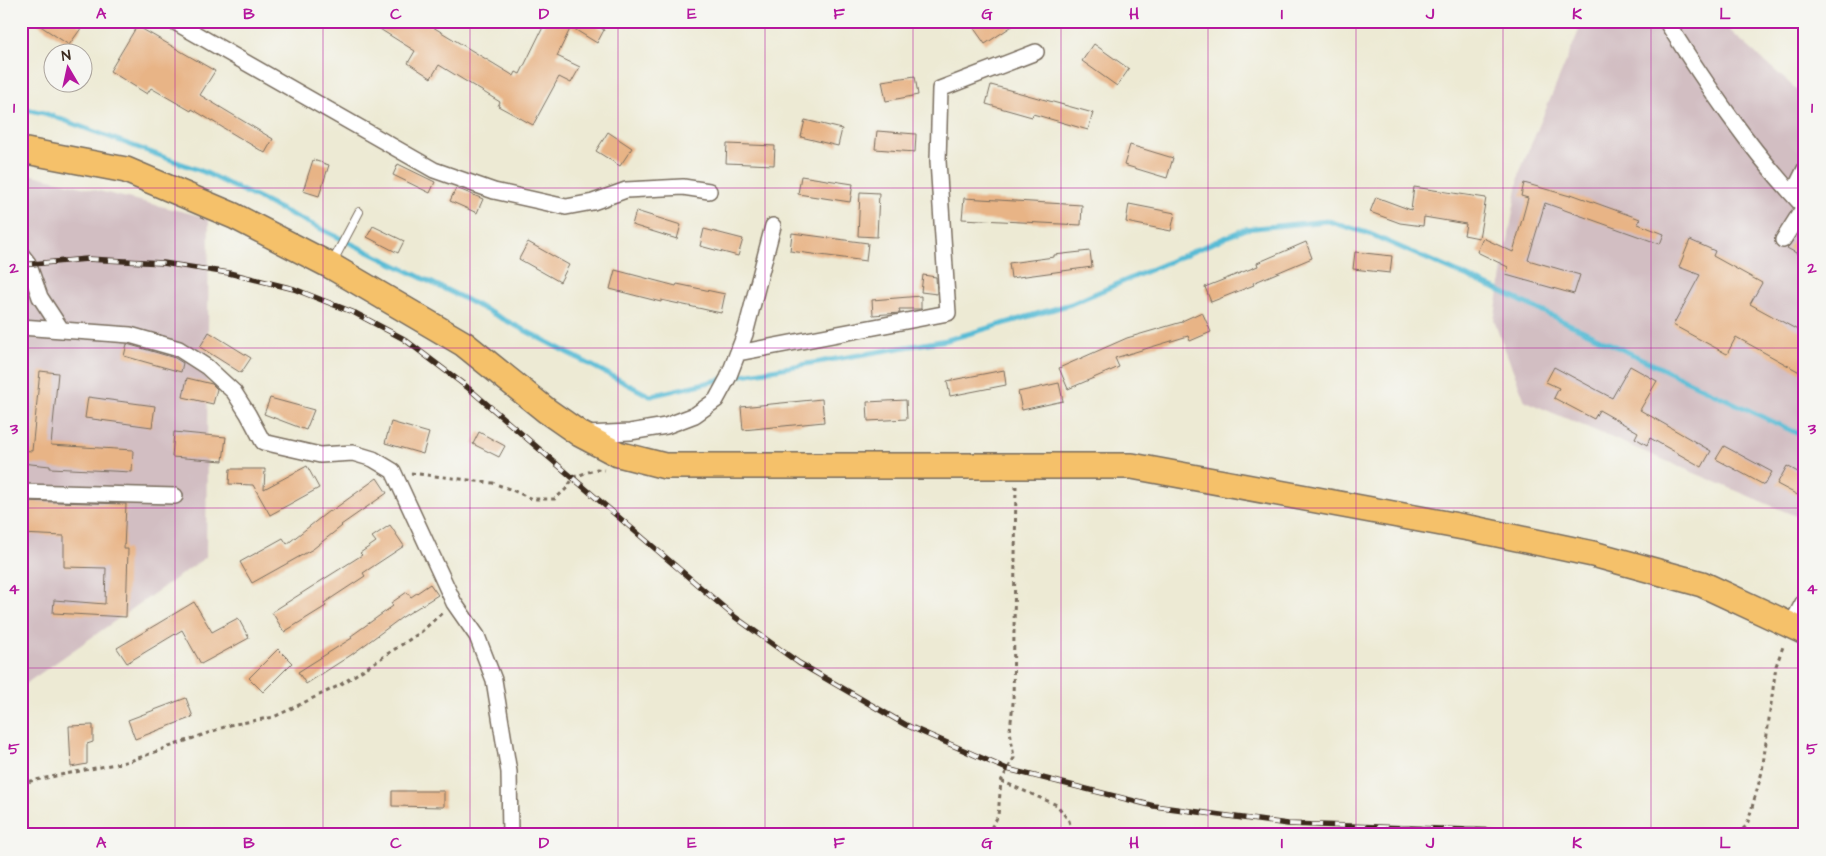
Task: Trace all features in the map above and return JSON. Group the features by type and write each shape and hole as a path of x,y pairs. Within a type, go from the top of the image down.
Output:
{"main road":[{"path":"21,150 126,170 334,260 464,344 580,434 618,454 665,466 1132,466 1493,533 1593,554 1702,584 1798,629"}],"street":[{"path":"173,21 434,170 494,191 566,207 593,202 626,190 683,187 709,191"},
{"path":"1666,21 1689,58 1756,151 1782,184 1804,207"},
{"path":"738,353 948,313 938,161 940,89 1036,52"},
{"path":"1783,240 1804,207 1798,183 1805,169"},
{"path":"580,434 630,432 666,426 695,415 716,400 728,378 745,334 772,226"},
{"path":"21,254 28,263 40,297 62,329"},
{"path":"21,327 130,335 179,349 206,366 234,392 262,442 320,455 354,453 373,459 393,471 454,603 477,636 494,680 509,772 510,835"},
{"path":"21,492 175,496"},
{"path":"1798,629 1805,599"}],"lane":[{"path":"334,260 359,212"}],"path":[{"path":"987,835 998,816 1001,781 1014,758 1010,730 1013,703 1016,467"},
{"path":"393,471 493,483 532,500 555,499 566,490 574,477 597,469 607,471"},
{"path":"21,784 130,761 230,725 274,717 340,686 421,632 454,603"},
{"path":"1737,835 1747,825 1762,772 1776,666 1798,629"},
{"path":"1001,781 1056,805 1069,821 1073,835"}],"shaded area":[{"path":"1583,21 1719,21 1805,97 1805,520 1525,401 1494,321 1520,171"},
{"path":"21,172 209,218 206,557 21,687"}],"building":[{"path":"33,21 73,21 82,27 71,42 64,42"},
{"path":"367,21 423,21 514,76 516,72 520,74 546,21 589,21 604,30 597,43 571,27 557,56 580,67 571,83 559,77 533,125 498,106 500,102 439,65 431,78 408,63 415,51"},
{"path":"982,21 1020,21 985,44 973,27"},
{"path":"137,26 215,71 200,95 273,139 265,153 192,109 191,111 151,88 147,94 110,71"},
{"path":"1094,44 1129,69 1117,86 1082,61"},
{"path":"915,76 918,95 886,101 882,81"},
{"path":"991,85 1093,113 1088,130 1033,114 1032,117 986,104"},
{"path":"805,120 842,129 838,146 801,137"},
{"path":"877,131 916,134 915,152 875,149"},
{"path":"608,132 632,148 620,166 596,151"},
{"path":"727,144 775,146 774,165 726,163"},
{"path":"1130,145 1173,158 1167,178 1124,165"},
{"path":"313,160 329,165 319,196 303,191"},
{"path":"398,164 435,182 430,193 393,175"},
{"path":"801,176 853,184 850,202 798,194"},
{"path":"1524,183 1570,196 1571,194 1640,219 1638,224 1664,234 1660,244 1545,203 1528,260 1580,275 1574,294 1506,275 1508,267 1477,252 1483,238 1513,252 1528,198 1521,196"},
{"path":"1414,187 1486,198 1479,238 1464,235 1466,224 1424,217 1423,226 1400,223 1370,212 1376,197 1411,210"},
{"path":"456,188 483,199 477,213 450,201"},
{"path":"860,192 879,193 877,237 858,236"},
{"path":"964,198 1082,205 1081,225 962,219"},
{"path":"1129,204 1175,213 1171,231 1126,222"},
{"path":"636,211 681,225 677,239 632,225"},
{"path":"373,226 404,241 398,253 367,237"},
{"path":"704,229 743,239 738,256 700,246"},
{"path":"1800,231 1805,234 1805,258 1787,248"},
{"path":"792,233 868,243 866,261 790,251"},
{"path":"1690,240 1715,251 1713,256 1762,283 1750,304 1805,334 1805,375 1736,337 1727,354 1673,325 1700,275 1679,267"},
{"path":"528,242 569,265 560,282 519,259"},
{"path":"1306,242 1312,258 1253,283 1254,285 1211,302 1205,287 1258,266 1257,263"},
{"path":"1090,251 1092,267 1011,278 1009,263"},
{"path":"1355,252 1392,256 1390,273 1353,269"},
{"path":"615,270 676,286 677,284 725,294 721,313 661,300 661,302 610,289"},
{"path":"923,275 936,277 937,294 921,292"},
{"path":"921,296 921,309 899,309 900,313 873,315 872,300"},
{"path":"1202,312 1211,332 1190,341 1188,336 1115,358 1119,367 1068,389 1059,368 1127,338 1182,322"},
{"path":"209,332 251,358 241,373 200,347"},
{"path":"127,344 175,358 183,363 181,372 124,356"},
{"path":"1630,366 1657,381 1640,410 1711,451 1702,467 1650,438 1647,445 1635,438 1638,432 1599,410 1594,419 1554,398 1559,388 1546,382 1554,367 1612,398"},
{"path":"1004,370 1006,385 950,396 947,381"},
{"path":"40,371 58,373 51,445 133,450 132,472 50,468 50,466 21,463 21,450 32,451"},
{"path":"187,378 212,384 217,389 213,404 183,397"},
{"path":"1059,383 1063,401 1022,410 1018,392"},
{"path":"88,397 155,406 152,427 85,418"},
{"path":"270,398 314,410 306,430 264,414"},
{"path":"822,399 824,422 743,430 741,407"},
{"path":"906,400 907,419 868,421 867,402"},
{"path":"391,422 429,433 423,454 385,443"},
{"path":"174,432 226,437 223,461 172,457"},
{"path":"479,432 505,446 499,457 473,444"},
{"path":"1724,446 1772,472 1764,485 1716,459"},
{"path":"307,466 319,488 270,515 253,485 229,484 230,469 265,469 264,489"},
{"path":"1787,466 1805,476 1805,499 1777,484"},
{"path":"377,478 387,493 341,525 313,549 252,583 240,562 283,538 287,544 329,511"},
{"path":"21,501 126,504 124,549 128,549 126,617 53,613 54,600 105,604 106,568 64,567 64,536 21,534"},
{"path":"390,525 404,546 363,573 365,576 324,603 326,606 284,632 272,612 362,555 360,553 376,542 372,537"},
{"path":"430,584 438,595 401,618 351,655 306,684 298,672 352,638 351,636 393,606 391,603 407,592 411,597"},
{"path":"194,602 212,632 238,618 249,638 201,664 182,630 127,663 117,648"},
{"path":"278,649 292,663 263,692 249,678"},
{"path":"186,698 193,717 135,739 128,720"},
{"path":"93,725 93,742 87,744 87,764 71,767 69,726"},
{"path":"392,791 444,791 444,807 392,806"}],"waterway":[{"path":"21,108 44,113 204,172 461,297 650,396 723,379"},
{"path":"731,377 947,340 1071,304 1245,229 1328,221 1370,234 1500,291 1805,437"}],"railway":[{"path":"21,265 87,259 163,263 229,273 294,289 355,313 404,339 467,387 735,617 799,663 906,725 1007,769 1154,806 1288,824 1626,835"}]}
